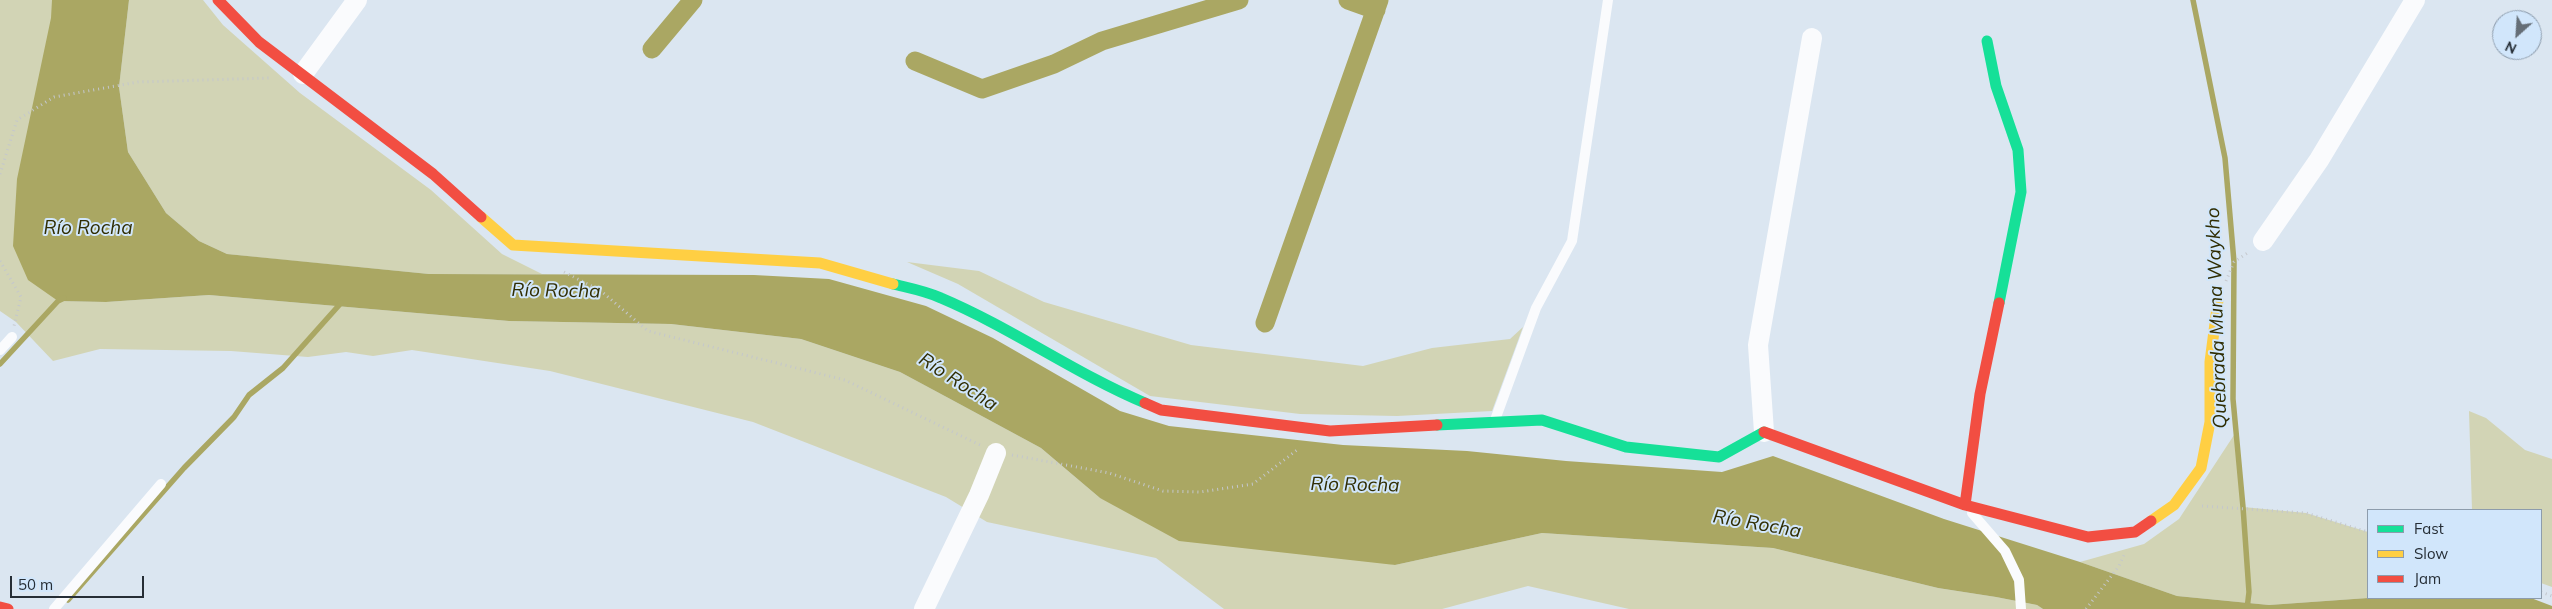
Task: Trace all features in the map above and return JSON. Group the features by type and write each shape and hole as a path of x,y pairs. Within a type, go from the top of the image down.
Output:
{"street":[{"path":"218,0 260,42 433,174 513,245 820,263 940,297 1022,338 1103,385 1161,410 1330,431 1542,420 1626,447 1719,457 1764,432 1965,505 2088,536 2135,532 2174,505 2201,468 2210,422 2210,362 2218,300"},
{"path":"303,74 357,0"},
{"path":"2263,241 2319,160 2415,0"},
{"path":"1764,432 1758,345 1812,38"},
{"path":"1965,505 1980,394 2021,192 2018,150 1996,86 1987,41"},
{"path":"924,609 979,495 996,452"},
{"path":"0,607 8,609"}],"lane":[{"path":"1494,423 1536,308 1572,241 1608,0"},
{"path":"0,350 12,336"},
{"path":"54,609 161,484"},
{"path":"1965,505 2005,551 2019,580 2022,609"}],"path":[{"path":"0,174 17,120 54,97 138,82 262,79 303,74"},
{"path":"2218,300 2234,262 2263,241"},
{"path":"0,261 21,297 12,336"},
{"path":"557,268 601,291 648,331 845,380 996,452 1109,473 1163,491 1200,492 1253,484 1299,448"},
{"path":"2174,505 2243,507 2306,513 2367,532"},
{"path":"2086,609 2119,566"}],"green space":[{"path":"0,0 52,0 58,301 106,302 209,295 509,321 671,324 801,339 900,372 1041,448 1100,498 1395,565 1542,533 1773,548 1938,588 2037,605 2043,609 1629,609 1528,586 1442,609 1224,609 1156,558 987,522 946,497 753,422 550,371 412,350 373,356 346,352 308,357 231,351 100,349 53,361 16,322 0,311"},
{"path":"129,0 203,0 223,25 300,93 431,190 502,254 542,274 429,274 227,254 199,241 166,213 128,152 119,87"},
{"path":"907,262 979,271 1044,302 1191,345 1363,366 1432,348 1510,339 1523,327 1492,411 1397,416 1300,414 1150,396 958,284"},
{"path":"2469,411 2486,418 2525,450 2552,459 2552,587 2542,583 2542,509 2472,509"},
{"path":"2236,432 2243,507 2306,513 2367,532 2367,598 2269,605 2177,596 2080,562 2144,544 2179,519"}],"water":[{"name":"Río Rocha","path":"52,0 129,0 119,87 128,152 166,213 199,241 227,254 429,274 754,275 829,279 926,306 993,338 1120,411 1169,426 1343,445 1467,451 1566,461 1722,472 1773,456 1944,519 2080,562 2177,596 2269,605 2367,598 2534,599 2552,606 2552,609 2043,609 2037,605 1938,588 1773,548 1542,533 1395,565 1179,541 1100,498 1041,448 900,372 801,339 671,324 509,321 209,295 106,302 58,301 28,280 13,246 17,179 51,18"}],"waterway":[{"path":"652,49 693,0"},
{"path":"915,61 982,89 1054,64 1102,41 1239,0"},
{"path":"1348,0 1376,10"},
{"path":"1265,323 1379,0"},
{"name":"Quebrada Muna Waykho","path":"2193,0 2225,158 2234,262 2233,399 2249,592 2247,609"},
{"path":"0,364 58,301 64,298"},
{"path":"68,600 184,468 234,417 249,395 283,368 341,303"}],"traffic: fast":[{"path":"1987,41 1996,86 2018,150 2021,192 1999,303"},
{"path":"893,284 929,293 967,310 1093,378 1145,403"},
{"path":"1437,425 1542,420 1626,447 1719,457 1764,432"}],"traffic: slow":[{"path":"481,217 513,245 820,263 893,284"},
{"path":"2151,521 2174,505 2201,468 2210,422 2210,362 2218,300"}],"traffic: jam":[{"path":"218,0 259,42 433,174 481,217"},
{"path":"1965,505 1980,394 1999,303"},
{"path":"1145,403 1161,410 1330,431 1437,425"},
{"path":"1764,432 1965,505 2088,537 2135,532 2151,521"},
{"path":"0,607 8,609"}]}
